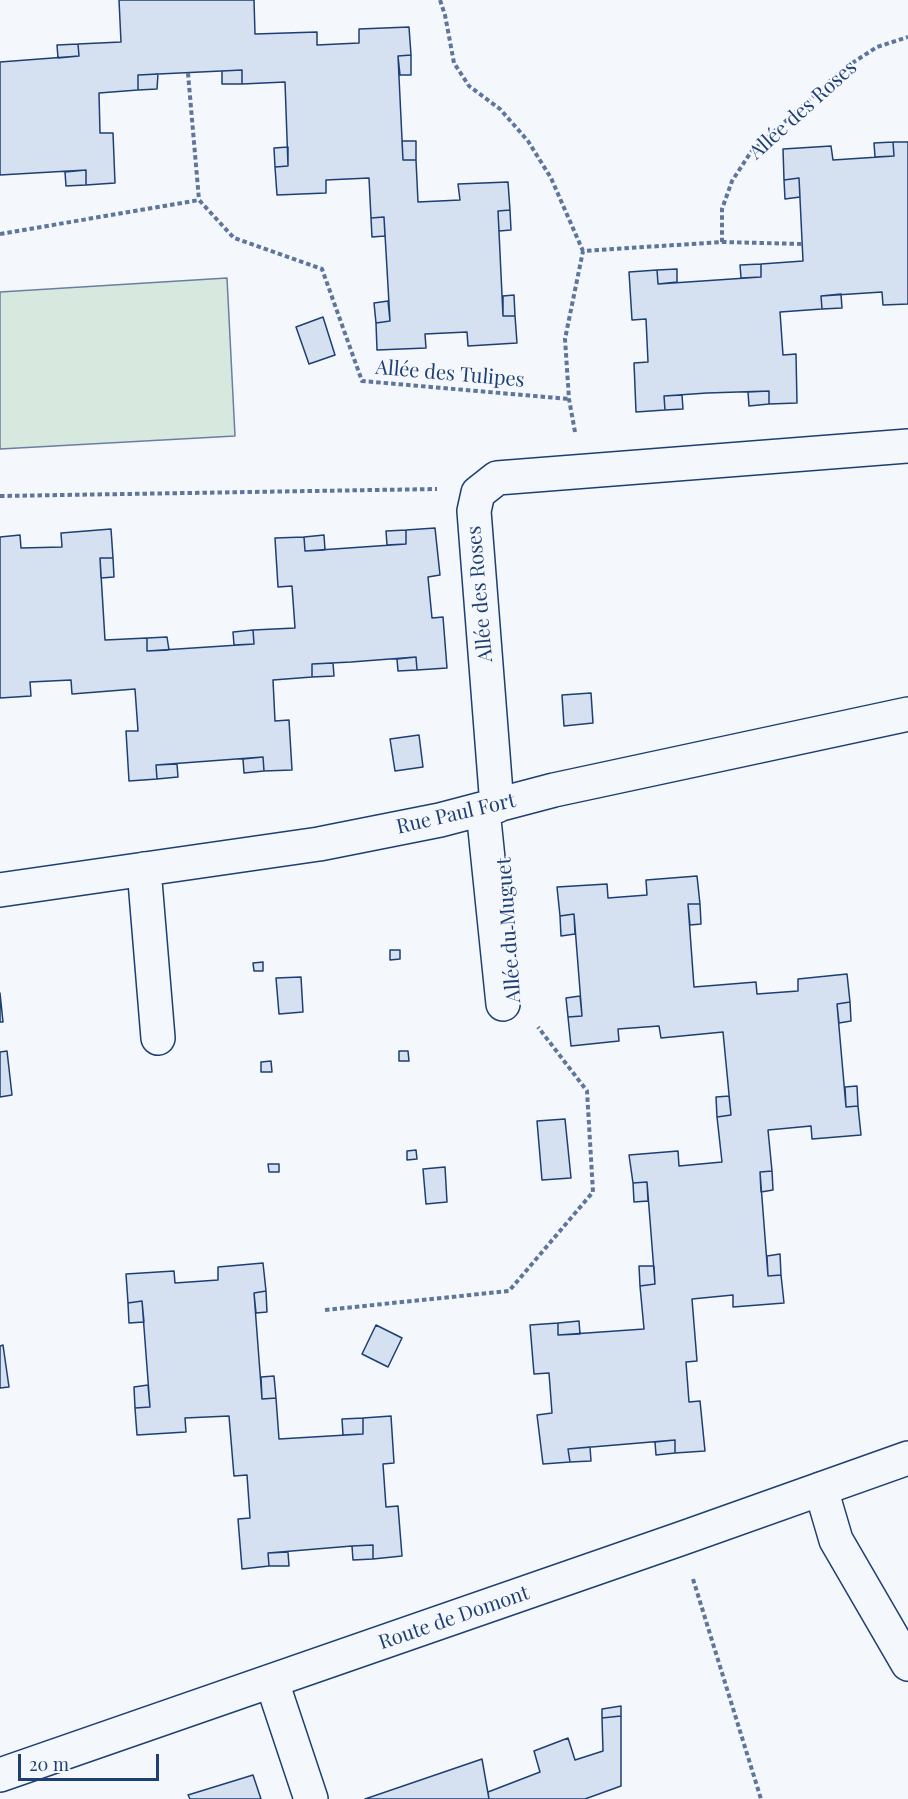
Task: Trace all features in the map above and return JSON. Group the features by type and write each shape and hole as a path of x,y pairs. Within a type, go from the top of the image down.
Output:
{"street":[{"path":"478,493 497,478 908,446"},
{"name":"Allée des Roses","path":"478,493 474,511 490,808 517,1011"},
{"name":"Rue Paul Fort","path":"0,890 319,844 490,808 566,787 908,714"},
{"path":"144,869 158,1038"},
{"name":"Route de Domont","path":"0,1775 272,1682 908,1458"},
{"path":"821,1489 836,1540 908,1664"},
{"path":"272,1682 311,1799"}],"path":[{"path":"440,0 454,63 469,86 500,109 528,141 551,178 583,251 565,339 569,399 582,471"},
{"name":"Allée des Roses","path":"722,242 722,209 732,181 751,152 846,67 877,47 908,37"},
{"path":"0,234 199,200 188,73"},
{"name":"Allée des Tulipes","path":"199,200 234,238 322,269 362,381 569,399"},
{"path":"583,251 722,242 802,244"},
{"path":"0,496 438,489 478,493"},
{"name":"Allée du Muguet","path":"325,1310 509,1291 593,1192 587,1091 517,1011"},
{"path":"680,1539 761,1799"}],"shaded area":[{"path":"227,278 235,436 0,449 0,292"}],"building":[{"path":"119,0 254,0 255,34 317,32 317,45 359,43 359,29 409,27 411,55 398,56 403,160 416,160 418,202 460,200 458,184 508,182 510,210 498,211 503,316 515,316 517,343 468,346 467,332 425,334 426,348 377,350 376,323 390,321 384,217 371,218 369,178 326,180 326,193 277,195 275,167 288,166 285,82 242,84 242,70 138,75 138,90 99,93 100,133 113,133 115,183 86,185 86,170 0,175 0,62 79,56 78,44 121,42"},
{"path":"78,44 79,56 58,58 57,45"},
{"path":"411,55 411,75 400,75 398,56"},
{"path":"242,70 242,84 222,84 222,71"},
{"path":"158,74 157,89 138,90 138,75"},
{"path":"402,141 416,141 416,160 403,160"},
{"path":"893,142 894,156 875,157 874,143"},
{"path":"893,142 908,142 908,304 883,305 882,292 821,296 822,309 780,312 783,355 796,354 797,403 769,404 769,391 707,393 664,396 665,410 636,412 634,363 648,362 646,319 632,320 629,272 657,270 658,284 761,277 761,264 803,261 799,178 784,180 783,149 831,146 833,160 894,156"},
{"path":"288,147 288,166 275,167 274,148"},
{"path":"86,170 86,185 66,186 65,172"},
{"path":"799,178 800,197 785,199 784,180"},
{"path":"510,210 511,230 499,231 498,211"},
{"path":"384,217 385,236 372,237 371,218"},
{"path":"761,264 761,277 741,278 740,265"},
{"path":"677,269 677,282 658,284 657,270"},
{"path":"841,294 842,308 822,309 821,296"},
{"path":"514,295 515,316 503,316 503,296"},
{"path":"388,301 390,321 376,323 374,303"},
{"path":"323,317 335,355 309,364 296,327"},
{"path":"769,391 769,404 749,406 748,392"},
{"path":"682,395 683,409 665,410 664,396"},
{"path":"435,528 440,575 428,577 432,618 443,617 447,668 417,670 416,657 312,664 312,677 273,680 275,721 289,720 292,770 264,771 263,757 156,765 157,779 129,781 126,731 138,731 135,689 72,694 71,680 30,682 31,696 0,698 0,537 20,535 21,548 62,547 61,533 111,529 113,558 100,558 105,640 147,638 147,651 254,644 253,630 295,628 292,586 278,587 275,538 304,537 305,551 406,544 406,530"},
{"path":"406,530 406,544 387,545 386,531"},
{"path":"324,535 325,550 305,551 304,537"},
{"path":"100,558 113,558 114,577 101,578"},
{"path":"253,630 254,644 234,645 233,632"},
{"path":"167,637 169,650 147,651 147,638"},
{"path":"416,657 417,670 398,671 397,659"},
{"path":"333,663 334,676 312,677 312,664"},
{"path":"591,693 593,723 564,726 562,695"},
{"path":"419,735 423,767 395,771 390,739"},
{"path":"263,757 264,771 244,773 243,759"},
{"path":"177,764 178,777 157,779 156,765"},
{"path":"697,876 700,904 688,904 694,987 756,982 757,994 798,991 798,979 847,974 850,1002 837,1004 846,1107 858,1106 861,1135 812,1139 811,1126 768,1130 772,1171 760,1172 768,1276 781,1275 784,1303 733,1307 733,1295 692,1299 697,1361 686,1362 689,1402 700,1401 705,1451 675,1453 675,1440 568,1449 570,1462 543,1464 537,1415 552,1413 549,1373 534,1374 530,1325 558,1323 558,1335 644,1329 640,1286 655,1284 647,1182 633,1183 629,1155 678,1151 679,1166 722,1162 717,1117 731,1115 723,1032 661,1038 659,1026 618,1029 619,1041 571,1046 568,1017 582,1016 574,914 560,916 557,887 607,884 608,898 647,895 646,880"},
{"path":"688,904 700,904 701,924 690,925"},
{"path":"574,914 575,934 561,936 560,916"},
{"path":"390,950 400,950 400,959 390,960"},
{"path":"263,962 263,971 254,971 253,963"},
{"path":"301,977 303,1012 279,1014 276,978"},
{"path":"0,993 3,1022 0,1022"},
{"path":"580,996 582,1016 568,1017 566,998"},
{"path":"850,1002 851,1021 839,1023 837,1004"},
{"path":"7,1051 12,1095 0,1097 0,1052"},
{"path":"399,1051 408,1051 409,1061 399,1061"},
{"path":"271,1061 272,1072 261,1072 261,1062"},
{"path":"857,1086 858,1106 846,1107 845,1087"},
{"path":"729,1096 731,1115 717,1117 716,1097"},
{"path":"565,1119 571,1178 542,1180 537,1121"},
{"path":"416,1150 417,1159 407,1160 407,1151"},
{"path":"268,1164 279,1164 279,1172 269,1172"},
{"path":"445,1167 447,1202 426,1204 423,1169"},
{"path":"772,1171 773,1190 761,1192 760,1172"},
{"path":"647,1182 648,1201 634,1202 633,1183"},
{"path":"780,1254 781,1275 768,1276 767,1256"},
{"path":"263,1263 266,1291 254,1293 262,1399 276,1398 279,1439 363,1434 363,1418 391,1416 394,1463 383,1464 386,1507 398,1506 402,1556 373,1559 373,1545 352,1546 268,1553 269,1566 242,1569 238,1519 250,1518 247,1475 234,1476 229,1416 185,1418 186,1432 137,1435 135,1408 150,1407 142,1301 128,1303 126,1274 174,1271 175,1283 218,1280 218,1267"},
{"path":"639,1266 654,1266 655,1284 640,1286"},
{"path":"266,1291 267,1312 256,1313 254,1293"},
{"path":"142,1301 144,1322 129,1323 128,1303"},
{"path":"579,1321 580,1334 558,1335 558,1323"},
{"path":"376,1325 402,1338 388,1367 362,1354"},
{"path":"3,1345 9,1387 0,1388 0,1346"},
{"path":"274,1376 276,1398 262,1399 261,1377"},
{"path":"148,1385 150,1407 135,1408 134,1387"},
{"path":"363,1418 363,1434 343,1435 342,1419"},
{"path":"675,1440 675,1453 656,1455 655,1442"},
{"path":"590,1447 591,1461 570,1462 568,1449"},
{"path":"373,1545 373,1559 353,1560 352,1546"},
{"path":"288,1552 289,1566 269,1566 268,1553"},
{"path":"621,1706 621,1716 602,1718 602,1709"},
{"path":"621,1716 621,1786 585,1799 489,1799 488,1792 540,1772 534,1751 568,1738 575,1760 603,1751 602,1718"},
{"path":"482,1759 489,1799 365,1799"},
{"path":"253,1775 261,1799 190,1799 188,1795"}]}
